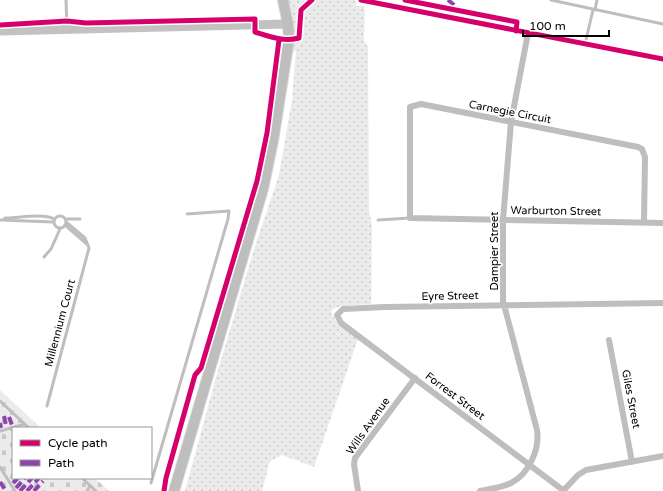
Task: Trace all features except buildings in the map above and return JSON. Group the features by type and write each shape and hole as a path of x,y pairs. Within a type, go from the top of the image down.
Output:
{"main road":[{"path":"174,491 264,189 289,40 288,24 282,0"}],"street":[{"path":"361,0 663,59"},
{"path":"0,31 288,24"},
{"name":"Dampier Street","path":"480,491 501,487 512,483 529,464 537,451 537,430 504,305 503,220 511,122 528,33"},
{"name":"Carnegie Circuit","path":"410,218 409,111 410,107 421,104 630,145 642,149 644,156 644,222"},
{"name":"Warburton Street","path":"410,218 663,223"},
{"name":"Eyre Street","path":"337,315 343,309 663,303"},
{"name":"Forrest Street","path":"337,315 341,323 564,491"},
{"name":"Giles Street","path":"610,340 632,462"},
{"name":"Wills Avenue","path":"358,491 354,464 355,458 415,378"},
{"path":"564,491 578,475 586,470 663,456"}],"lane":[{"path":"66,0 67,30"},
{"path":"551,0 663,24"},
{"path":"585,44 597,0"},
{"path":"151,483 216,262 229,211 187,214"},
{"path":"54,220 60,216 66,222"},
{"path":"2,220 5,218 50,217 54,220 55,226 60,229"},
{"name":"Warburton Street","path":"378,220 410,218"},
{"path":"44,257 51,249 60,229 66,222 80,219"},
{"name":"Millennium Court","path":"47,406 89,253 88,244 85,238 66,222"},
{"path":"0,401 28,427"},
{"path":"14,427 25,424"},
{"path":"0,431 12,428"},
{"path":"0,467 15,491"},
{"path":"83,479 96,491"},
{"path":"87,491 90,486"}],"green space":[{"path":"288,0 355,0 357,6 365,6 364,40 368,47 369,211 372,225 371,304 341,306 333,309 331,312 336,321 358,339 314,467 282,455 270,461 262,491 185,491 216,377 254,249 279,175 292,100 296,51 293,52 293,26"},
{"path":"0,390 40,427 12,427 12,479 96,479 109,491 0,491"}],"marked path":[{"path":"448,0 459,9"},
{"path":"4,416 6,425"},
{"path":"9,417 12,425"},
{"path":"0,423 1,428"},
{"path":"13,483 17,479"},
{"path":"16,488 24,479"},
{"path":"20,491 31,479"},
{"path":"27,491 38,479"},
{"path":"34,491 43,481"},
{"path":"0,482 6,491"}],"cycle path":[{"path":"0,25 67,21 86,23 255,19 255,32 266,36 293,39 299,38 301,10 312,0"},
{"path":"361,0 663,59"},
{"path":"405,0 517,22 516,31"},
{"path":"164,491 166,478 195,375 201,368 257,181 267,133 279,40"}]}
